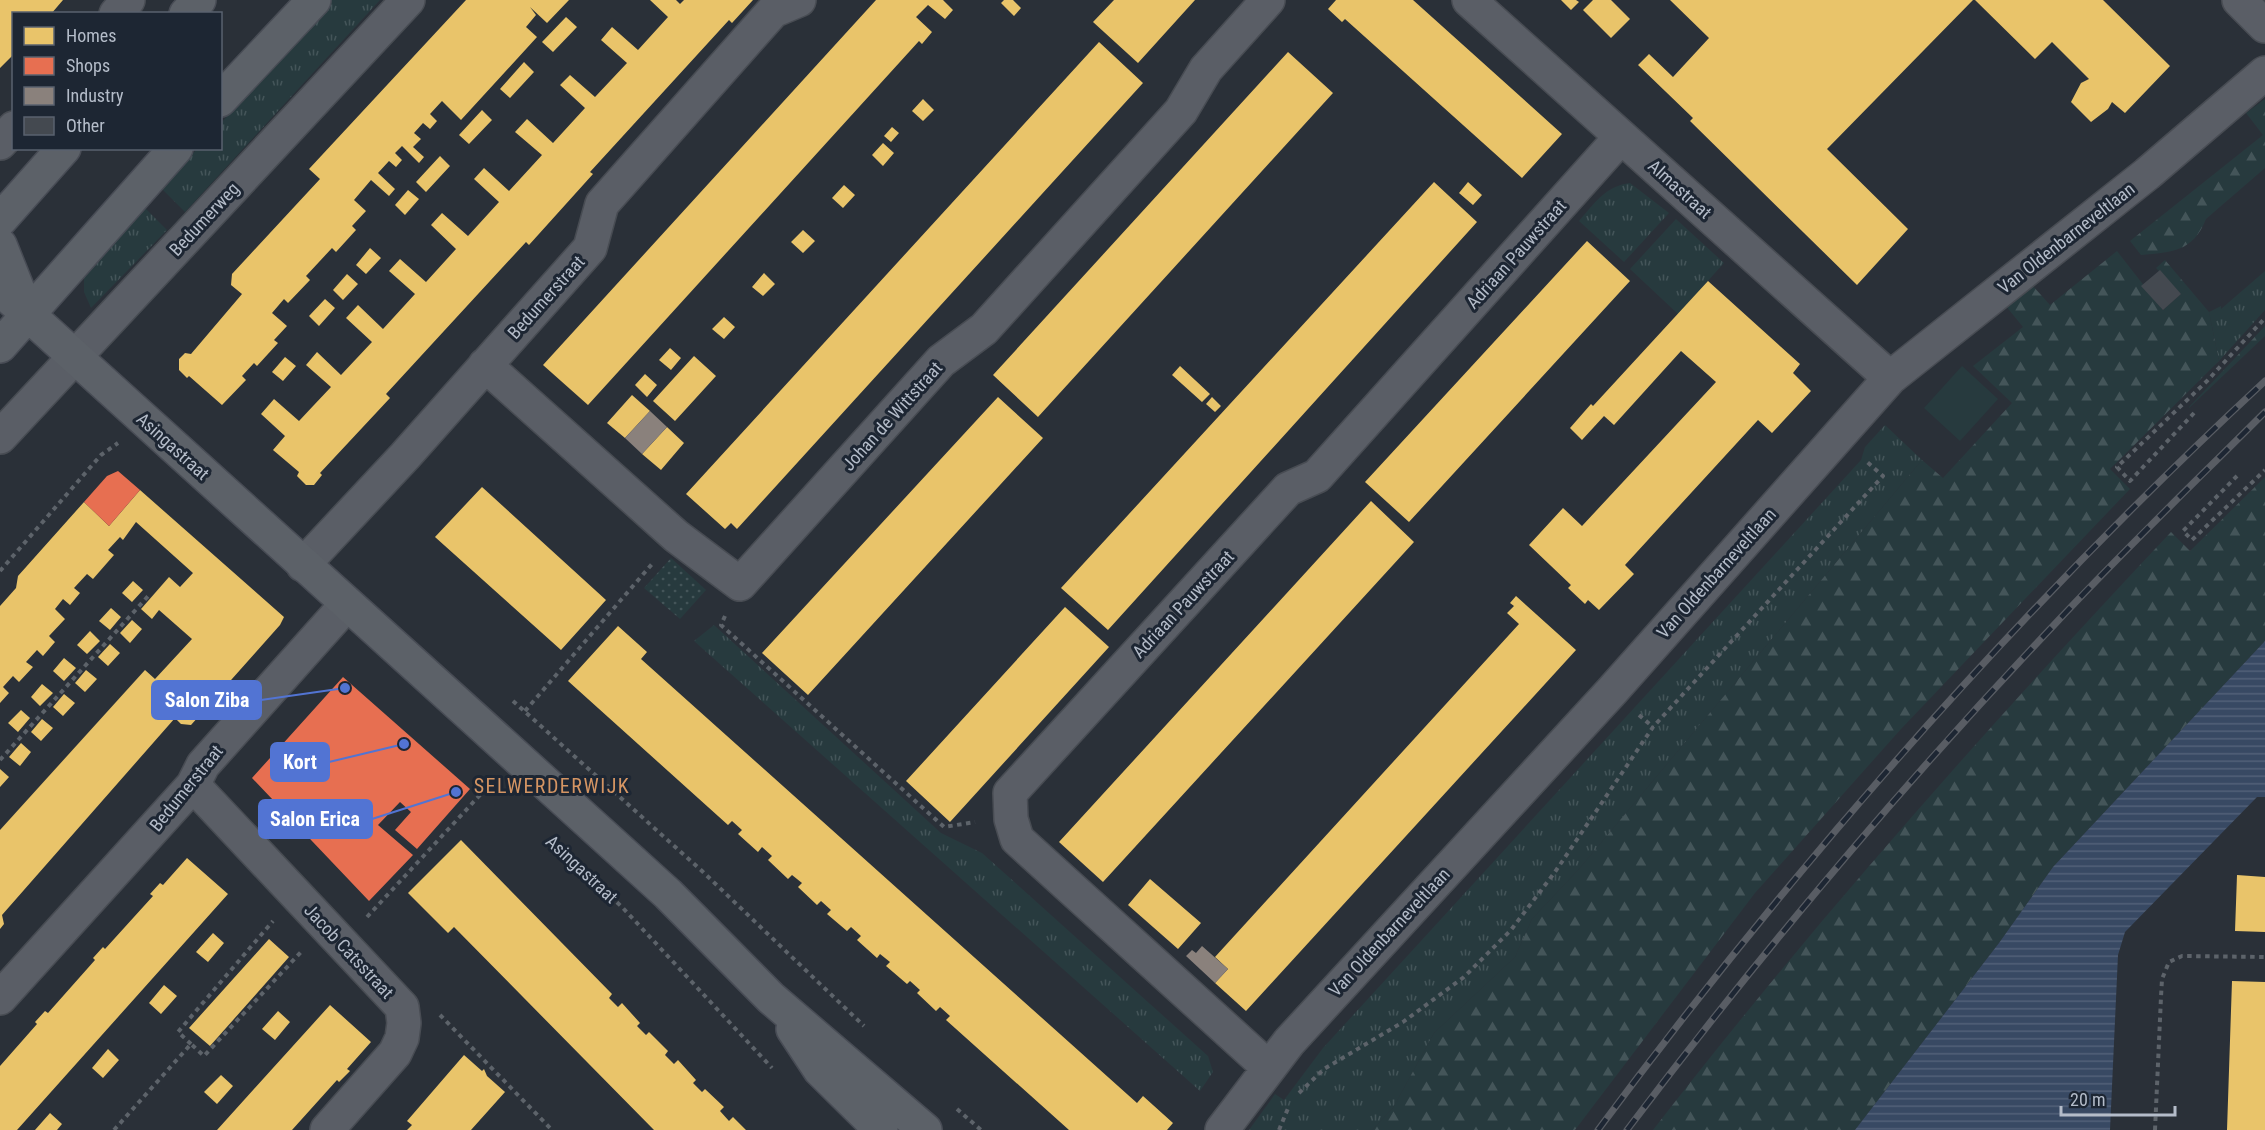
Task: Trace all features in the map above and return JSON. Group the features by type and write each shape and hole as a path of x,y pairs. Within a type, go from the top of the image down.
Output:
{"main road":[{"path":"188,12 198,0"},
{"path":"222,98 314,0"},
{"path":"0,220 62,150"},
{"path":"0,346 174,150"},
{"path":"0,245 28,314"},
{"name":"Asingastraat","path":"0,289 668,894 771,998 925,1130"},
{"name":"Asingastraat","path":"771,998 820,1070 881,1130"}],"street":[{"name":"Bedumerweg","path":"0,437 408,0"},
{"name":"Bedumerstraat","path":"303,565 405,456 590,248 602,204 772,11 799,0"},
{"name":"Johan de Wittstraat","path":"740,584 940,361 992,320 1181,111 1206,69 1268,0"},
{"name":"Almastraat","path":"1469,0 1890,378"},
{"path":"2239,0 2265,26"},
{"name":"Van Oldenbarneveltlaan","path":"1222,1130 1295,1035 1612,691 1890,378 2147,174 2265,73"},
{"path":"0,143 12,130"},
{"name":"Adriaan Pauwstraat","path":"1269,1068 1017,839 1011,819 1010,793 1288,489 1317,476 1621,137"},
{"path":"485,365 676,536 740,584"},
{"name":"Bedumerstraat","path":"0,998 193,785 203,765 347,604"},
{"name":"Jacob Catsstraat","path":"193,785 402,1007 405,1016 403,1030 395,1053 327,1130"}],"path":[{"path":"2194,413 2130,481 2117,467 2207,381 2265,318"},
{"path":"0,571 101,455 114,447 140,416"},
{"path":"1279,1130 1293,1099 1324,1069 1403,1022 1464,977 1511,930 1555,872 1653,727 1883,476 1838,435"},
{"path":"2237,476 2183,531 2192,540 2265,470"},
{"path":"525,711 676,536"},
{"path":"740,584 722,624 944,827 1011,819"},
{"path":"0,760 150,594"},
{"path":"484,774 498,786"},
{"path":"297,896 178,1032 204,1056 493,782"},
{"name":"Asingastraat","path":"549,839 622,907 776,1071"},
{"path":"2155,1130 2162,979 2169,962 2182,956 2265,957"},
{"path":"402,1007 438,1013 551,1130"},
{"path":"114,1130 191,1044"}],"green space":[{"path":"332,0 380,0 185,212 161,188 196,150 222,150 222,122"},
{"path":"2265,99 2265,168 2206,219 2201,230 2188,244 2172,251 2141,255 2130,241 2263,135 2246,113"},
{"path":"1630,183 1669,213 1624,262 1579,221 1607,192"},
{"path":"143,206 167,230 91,308 84,292 84,275"},
{"path":"1676,219 1724,263 1678,314 1630,269"},
{"path":"2117,251 2163,310 2181,294 2156,268 2165,260 2209,312 2219,361 2110,469 2130,489 1901,729 1755,893 1575,1130 1372,1130 1393,1108 1434,1033 1515,957 1532,919 1579,869 1922,460 1943,478 2012,403 1973,366 2023,327 2005,305 2031,284 2050,305"},
{"path":"2265,271 2265,310 2219,361 2209,312 2221,306 2221,309"},
{"path":"2265,326 2265,336 2189,408 2189,407"},
{"path":"1962,366 1998,399 1960,441 1924,408"},
{"path":"1885,425 1922,460 1579,869 1532,919 1515,957 1434,1033 1393,1108 1372,1130 1249,1130 1275,1094 1284,1100 1323,1048 1861,460 1865,447"},
{"path":"2265,477 2265,641 2053,867 1999,943 1855,1130 1653,1130 1714,1052 1840,900 1970,750 2171,532 2190,551"},
{"path":"671,558 706,590 680,619 644,588"},
{"path":"714,625 941,833 982,853 1208,1056 1213,1072 1200,1091 694,641"}],"water":[{"path":"2265,641 2265,797 2257,797 2125,932 2118,955 2110,1130 1855,1130 1999,943 2053,867"}],"building: Homes":[{"path":"0,0 63,0 53,12 12,12 12,56 0,68"},
{"path":"466,0 569,0 547,23 530,7 536,15 526,27 537,37 461,120 442,101 430,114 437,121 430,129 423,123 414,133 421,139 413,147 424,157 419,163 402,146 395,153 402,160 396,167 389,161 378,173 395,189 389,196 371,180 354,200 366,211 352,226 356,230 336,252 332,248 306,276 310,280 288,303 284,299 272,313 287,326 274,340 278,343 257,366 254,363 242,376 246,380 222,405 179,370 179,359 185,353 191,354 242,294 231,285 232,274 320,179 309,169"},
{"path":"650,0 676,0 680,4 684,0 753,0 732,23 729,20 590,172 593,174 529,245 526,242 386,394 390,398 320,473 322,475 314,485 306,485 297,476 299,472 273,450 285,436 261,414 274,399 299,421 331,387 306,365 317,352 341,375 372,342 346,318 358,305 383,329 415,294 389,271 400,259 426,282 456,249 431,225 442,213 468,236 499,202 474,179 484,168 509,191 542,155 515,132 527,119 553,143 585,108 560,85 570,75 595,97 627,63 601,40 612,27 638,50 668,17"},
{"path":"876,0 943,0 953,10 945,19 928,5 916,17 932,32 922,44 919,41 588,405 543,365"},
{"path":"1004,0 1013,0 1021,8 1014,16 1001,3"},
{"path":"1114,0 1195,0 1138,63 1093,22"},
{"path":"1336,0 1413,0 1562,134 1522,178 1345,19 1342,22 1328,9"},
{"path":"1561,0 1576,0 1579,2 1571,10"},
{"path":"1593,0 1611,0 1630,19 1611,38 1583,10"},
{"path":"1670,0 1973,0 1827,149 1908,229 1857,285 1690,121 1693,118 1638,65 1649,54 1673,77 1709,38"},
{"path":"1975,0 2103,0 2170,66 2125,113 2112,102 2108,109 2091,122 2071,102 2081,83 2089,79 2052,42 2035,59"},
{"path":"566,17 577,27 553,52 542,42"},
{"path":"1099,42 1143,83 737,529 731,523 725,529 686,494"},
{"path":"1288,52 1333,93 1038,417 993,375"},
{"path":"524,62 534,72 510,98 500,89"},
{"path":"923,99 934,110 923,121 912,111"},
{"path":"482,110 492,120 469,144 459,135"},
{"path":"892,127 899,133 891,142 884,136"},
{"path":"883,143 894,153 883,166 872,155"},
{"path":"440,156 450,166 426,192 416,182"},
{"path":"1434,182 1477,222 1108,630 1061,588"},
{"path":"1468,182 1482,195 1473,205 1459,193"},
{"path":"844,185 855,195 843,208 832,198"},
{"path":"408,190 419,199 405,215 395,205"},
{"path":"803,230 815,241 803,253 791,242"},
{"path":"1587,241 1630,281 1409,522 1365,482"},
{"path":"370,248 381,258 366,274 356,265"},
{"path":"764,273 775,284 763,296 752,287"},
{"path":"347,274 358,284 343,300 333,290"},
{"path":"1708,281 1800,364 1793,373 1811,391 1772,433 1758,420 1625,565 1634,574 1599,610 1588,600 1585,604 1568,588 1571,585 1529,545 1563,508 1582,526 1716,382 1681,351 1614,425 1604,416 1582,440 1570,428"},
{"path":"325,299 335,308 319,326 309,316"},
{"path":"724,317 735,327 724,339 712,329"},
{"path":"670,348 681,358 671,370 659,360"},
{"path":"694,356 716,376 675,421 653,401"},
{"path":"285,357 296,366 283,381 272,372"},
{"path":"1180,366 1210,394 1202,402 1172,375"},
{"path":"645,374 657,385 647,397 635,385"},
{"path":"632,395 650,411 625,438 607,423"},
{"path":"998,397 1043,438 808,695 762,653"},
{"path":"1212,397 1221,406 1215,412 1206,404"},
{"path":"667,427 684,443 661,470 642,454"},
{"path":"482,487 606,600 561,650 435,537"},
{"path":"140,490 284,617 280,625 191,725 181,724 175,718 2,915 4,924 0,929 0,830 145,670 155,679 192,639 159,610 152,619 141,609 169,577 180,587 193,573 136,522 123,540 120,537 108,550 114,555 93,579 87,574 74,588 80,593 70,605 63,599 55,609 65,619 49,636 55,642 43,656 37,650 26,662 33,667 19,682 13,676 3,687 9,693 0,703 0,606 16,588 18,576 84,502 109,526"},
{"path":"1371,501 1414,542 1103,882 1059,842"},
{"path":"133,581 143,590 132,602 122,593"},
{"path":"1516,596 1576,650 1246,1011 1215,983 1228,969 1215,957 1519,624 1507,613 1514,606 1510,603"},
{"path":"1065,607 1109,647 950,822 906,781"},
{"path":"111,608 121,617 110,630 99,621"},
{"path":"132,620 142,629 130,643 120,633"},
{"path":"618,626 647,652 641,659 1137,1103 1143,1096 1173,1123 1167,1130 1069,1130 946,1020 950,1016 940,1007 936,1011 917,993 920,990 910,981 907,984 886,966 890,962 880,954 877,958 857,940 861,936 851,927 847,931 827,914 831,910 821,901 817,905 798,887 802,883 792,875 788,879 768,860 772,856 762,847 758,852 738,834 742,830 732,821 728,825 568,681"},
{"path":"90,631 100,641 87,654 77,645"},
{"path":"110,644 120,653 108,666 98,657"},
{"path":"64,658 76,668 64,681 53,671"},
{"path":"86,670 97,679 85,692 75,683"},
{"path":"42,684 53,693 40,706 31,697"},
{"path":"64,694 75,703 63,716 53,707"},
{"path":"21,710 30,718 18,732 8,723"},
{"path":"42,719 53,728 41,741 31,732"},
{"path":"21,743 31,752 20,766 9,757"},
{"path":"0,769 9,777 0,787"},
{"path":"461,840 612,994 609,998 618,1007 622,1003 640,1023 637,1026 646,1035 649,1032 668,1051 665,1055 674,1064 678,1060 696,1080 693,1083 702,1092 705,1089 724,1107 720,1111 729,1121 733,1117 746,1130 654,1130 454,927 448,933 408,893"},
{"path":"187,858 228,894 17,1130 0,1130 0,1066 37,1024 35,1022 45,1011 48,1013 95,960 93,958 103,947 105,949 153,896 150,894 160,883 163,885"},
{"path":"2237,875 2265,877 2265,932 2235,931"},
{"path":"1150,879 1201,923 1178,949 1128,905"},
{"path":"213,933 224,943 208,962 196,952"},
{"path":"269,939 289,957 210,1046 189,1028"},
{"path":"2232,981 2265,982 2265,1130 2227,1130"},
{"path":"164,985 177,996 161,1014 149,1003"},
{"path":"330,1005 371,1042 347,1069 350,1071 339,1082 337,1080 292,1130 217,1130"},
{"path":"278,1011 290,1022 275,1040 262,1029"},
{"path":"108,1049 119,1060 103,1078 92,1068"},
{"path":"464,1055 482,1071 484,1069 487,1076 505,1092 471,1130 407,1130 412,1125 407,1121"},
{"path":"221,1075 233,1086 217,1104 204,1092"},
{"path":"50,1113 62,1124 57,1130 35,1130"}],"building: Shops":[{"path":"118,471 140,490 109,526 84,502 107,476"},
{"path":"343,677 470,789 417,849 395,830 411,812 400,802 378,825 413,855 369,901 252,778"}],"building: Industry":[{"path":"650,411 667,427 642,454 625,438"},
{"path":"1202,946 1228,969 1215,983 1186,956 1192,950 1196,953"}],"building: Other":[{"path":"2160,270 2181,294 2163,310 2141,286"}],"railway":[{"path":"1598,1130 1752,932 1914,740 2085,556 2265,381"},
{"path":"1627,1130 1780,935 1997,685 2132,544 2265,412"}],"place":[{"name":"Salon Ziba","path":"345,688"},
{"name":"Kort","path":"404,744"},
{"name":"Salon Erica","path":"456,792"}],"district":[{"name":"SELWERDERWIJK","path":"552,786"}]}
